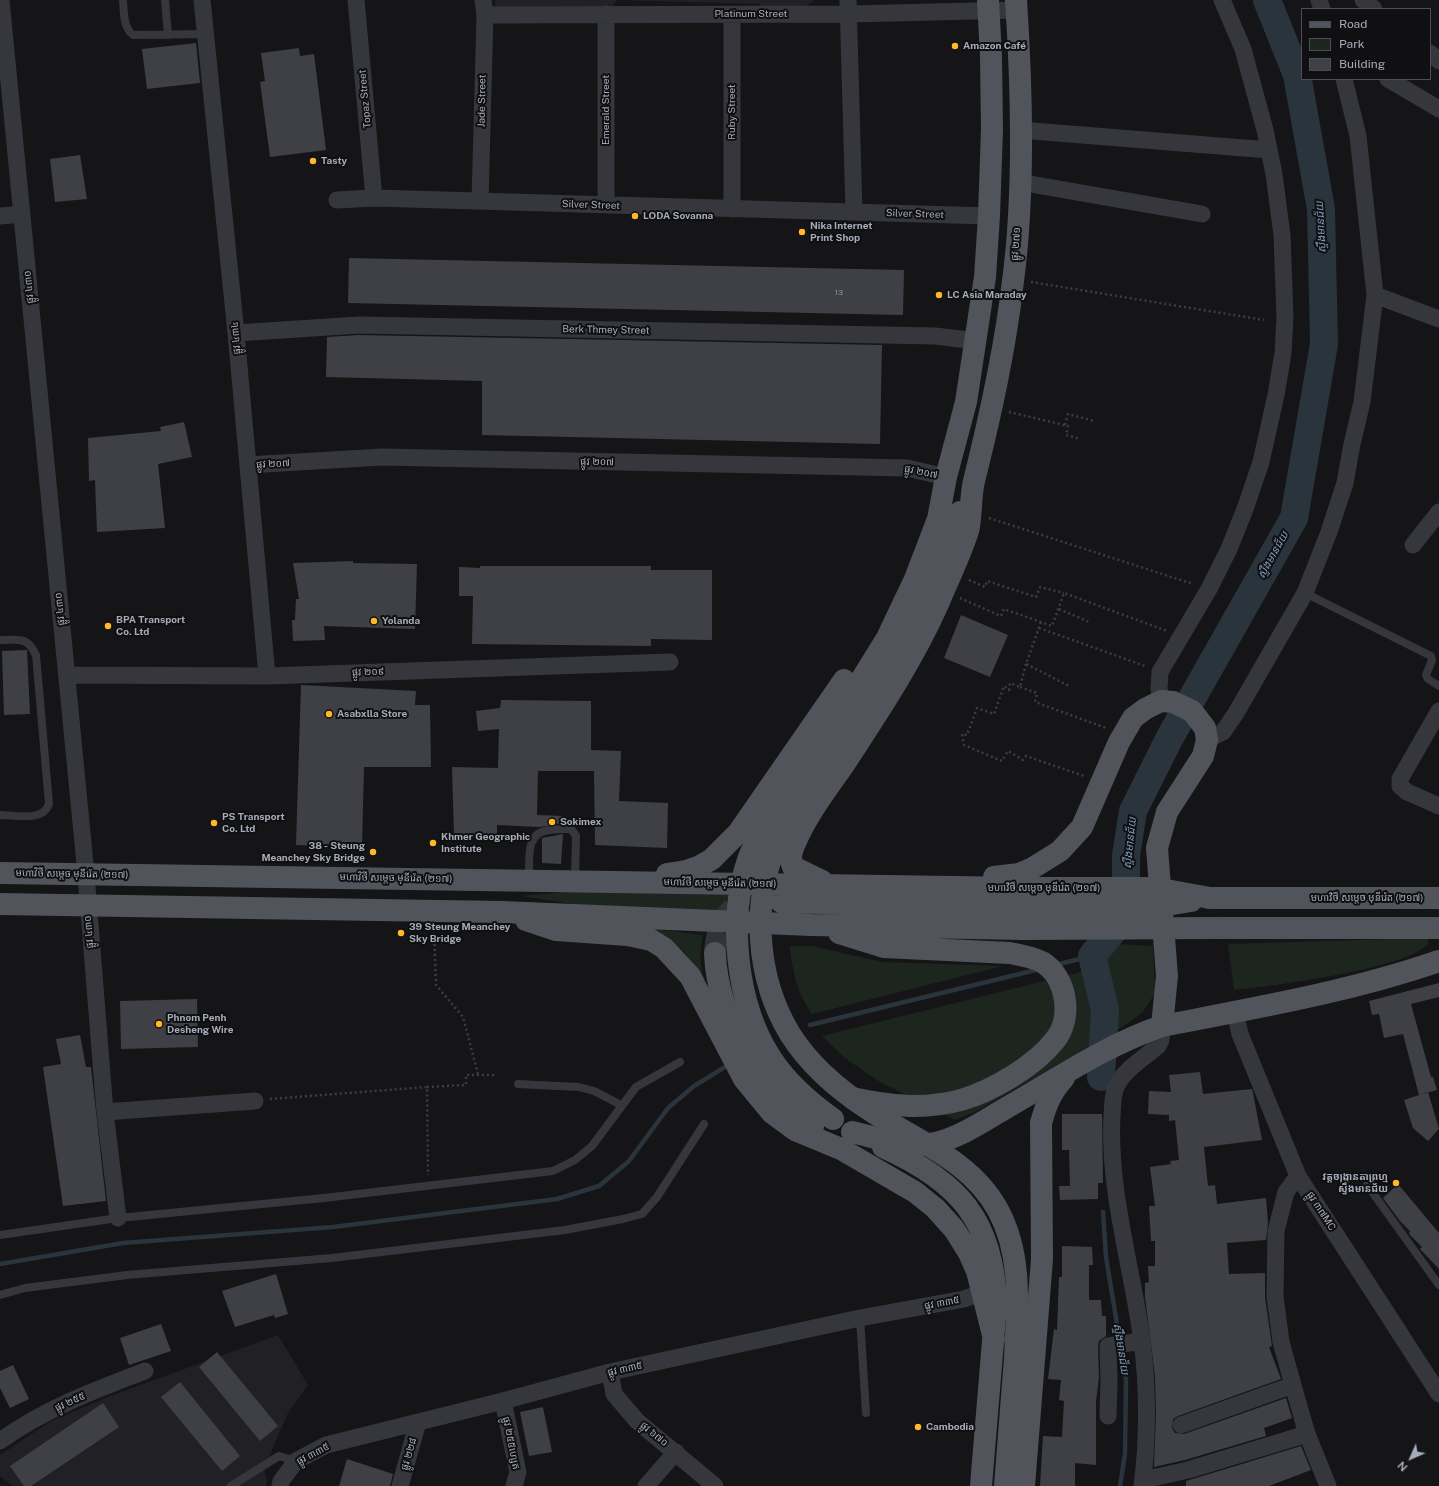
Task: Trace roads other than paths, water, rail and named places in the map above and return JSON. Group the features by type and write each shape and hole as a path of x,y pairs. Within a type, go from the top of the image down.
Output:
{"main road":[{"path":"988,5 992,129 986,278 966,402 946,477 938,519 915,579 887,638 849,714 776,844 766,878 762,900 760,930 766,975 772,995 785,1024 811,1062 851,1098 883,1119 949,1157 971,1175 997,1208 1005,1223 1012,1246 1017,1272 1018,1297 1005,1486"},
{"name":"ផ្លូវ ២៧១","path":"973,485 993,408 1014,279 1020,182 1016,5"},
{"path":"640,882 662,875 686,871 700,866 712,859 738,833 830,702 862,653 889,602 925,514 946,477"},
{"path":"830,885 798,871 793,867 791,860 795,843 817,805 912,658 948,579 968,530 973,485"},
{"path":"847,1140 833,1119 798,1092 782,1074 761,1041 753,1020 738,960 737,925 743,875 758,838 773,812 901,646 973,485"},
{"path":"929,888 978,878 1019,874 1031,869 1060,851 1082,827 1119,742 1133,718 1145,709 1162,701 1178,704 1192,711 1202,724 1207,739 1203,756 1168,812 1158,848 1167,976 1162,1026"},
{"name":"មហាវិថី សម្តេច មុនីរ៉េត (២១៧)","path":"0,873 830,885 929,888 1022,898 1155,906 1210,898 1439,898"},
{"path":"781,902 1022,898"},
{"path":"0,904 502,912 811,925 1023,929 1439,928"},
{"path":"502,912 556,930 628,935 651,940 664,948 690,976 732,1059 758,1098 772,1113 795,1130 847,1140 909,1159 946,1184 974,1215 992,1256 996,1278 994,1339 981,1486"},
{"path":"811,925 884,946 1010,953 1027,956 1042,963 1055,974 1063,988 1065,1002 1062,1028 1056,1040 1042,1054 1021,1070 992,1086 960,1100 922,1107 882,1105 851,1098"},
{"path":"715,953 716,968 723,998 733,1024 756,1068 775,1092 801,1118 847,1140 935,1208 954,1229 969,1253 977,1271 984,1292 994,1339"},
{"path":"847,1140 921,1145 939,1142 961,1133 1077,1067 1137,1035 1162,1026 1362,985 1439,961"},
{"path":"1024,1486 1042,1259 1041,1123 1047,1102 1056,1087 1077,1067"}],"street":[{"name":"ផ្លូវ ៤៣០","path":"1,0 86,874 87,906 105,1112 118,1218"},
{"name":"ផ្លូវ ៤៣៤","path":"202,0 236,333 267,676"},
{"name":"Topaz Street","path":"356,0 374,198"},
{"path":"1162,701 1159,688 1160,672 1209,589 1229,549 1246,509 1261,462 1276,395 1283,353 1285,317 1282,235 1269,150 1243,49 1222,0"},
{"path":"1363,0 1373,8"},
{"name":"Platinum Street","path":"484,7 606,14 732,14 849,7 1016,5"},
{"name":"Jade Street","path":"480,201 484,7"},
{"path":"849,7 854,212"},
{"name":"Emerald Street","path":"606,14 606,205"},
{"name":"Ruby Street","path":"732,14 732,209"},
{"path":"1431,54 1439,61"},
{"path":"1207,739 1223,732 1305,593 1329,532 1345,483 1362,402 1375,295 1358,136 1344,80"},
{"path":"1390,80 1439,109"},
{"path":"1020,130 1269,150"},
{"path":"1020,182 1202,214"},
{"name":"Silver Street","path":"337,200 374,198 989,216"},
{"path":"0,216 22,214"},
{"path":"1375,295 1439,319"},
{"name":"Berk Thmey Street","path":"236,333 359,325 935,336 976,341"},
{"name":"ផ្លូវ ២០៧","path":"248,465 390,457 907,468 946,477"},
{"path":"1413,545 1439,512"},
{"name":"ផ្លូវ ២០៩","path":"67,675 267,676 670,662"},
{"path":"1439,711 1400,779 1400,786 1407,792 1439,806"},
{"name":"ផ្លូវ ៣៧MC","path":"1235,1012 1240,1034 1298,1176 1439,1394"},
{"path":"1162,1026 1161,1040 1158,1046 1122,1077 1116,1086 1113,1096 1111,1142 1138,1342 1146,1376 1146,1458 1142,1483 1307,1434"},
{"path":"105,1112 255,1101"},
{"path":"1298,1176 1286,1192 1276,1231 1275,1296 1281,1342 1292,1385 1307,1434 1328,1486"},
{"name":"ផ្លូវ ៣៣៥","path":"281,1484 296,1461 326,1445 503,1401 610,1372 860,1318 964,1298 984,1292"},
{"path":"1108,1416 1108,1346 1138,1342"},
{"name":"ផ្លូវ ២៥៥","path":"0,1441 17,1428 73,1399 145,1370"},
{"name":"ផ្លូវ ៦៧០","path":"610,1372 614,1394 637,1421 715,1486"},
{"path":"1181,1425 1292,1385"},
{"name":"ផ្លូវ ២៥៥ហ្សេត","path":"503,1401 518,1472 514,1486"},
{"name":"ផ្លូវ ២២៨","path":"400,1486 418,1422"},
{"path":"646,1486 676,1452"}],"lane":[{"path":"123,0 125,23 129,31 134,35 206,34"},
{"path":"165,0 168,35"},
{"path":"1305,593 1431,656 1432,660 1426,675 1439,686"},
{"path":"0,640 23,639 31,646 36,655 50,804 47,811 41,815 0,816"},
{"path":"528,880 531,842 534,835 542,830 564,828 572,830 576,836 575,881"},
{"path":"0,1235 118,1218 324,1198 553,1171 575,1160 592,1146 621,1105 636,1087 680,1062"},
{"path":"518,1084 579,1086 594,1091 621,1105"},
{"path":"0,1295 25,1288 127,1275 332,1258 565,1230 623,1219 642,1214 657,1197 704,1124"},
{"path":"1367,1185 1439,1285"},
{"path":"860,1318 866,1413"},
{"path":"231,1486 279,1456 296,1461"}],"waterway":[{"name":"ស្ទឹងមានជ័យ","path":"1101,1077 1105,1010 1092,956 1126,915 1126,855 1133,811 1169,739 1294,518 1324,344 1321,209 1297,75 1267,0"},
{"path":"1055,965 1092,956"},
{"path":"810,1025 1040,969"},
{"path":"0,1264 123,1243 333,1227 557,1199 599,1186 629,1161 668,1108 694,1086 725,1067"},
{"name":"ស្ទឹងមានជ័យ","path":"1103,1212 1106,1257 1126,1379 1125,1454 1120,1486"}],"tunnel":[{"path":"715,953 716,940 722,923 733,908"}],"place":[{"name":"Amazon Café","path":"955,46"},
{"name":"Tasty","path":"313,161"},
{"name":"LODA Sovanna","path":"635,216"},
{"name":"Nika Internet Print Shop","path":"802,232"},
{"name":"LC Asia Maraday","path":"939,295"},
{"name":"Yolanda","path":"374,621"},
{"name":"BPA Transport Co. Ltd","path":"108,626"},
{"name":"Asabxlla Store","path":"329,714"},
{"name":"Sokimex","path":"552,822"},
{"name":"PS Transport Co. Ltd","path":"214,823"},
{"name":"Khmer Geographic Institute","path":"433,843"},
{"name":"38 - Steung Meanchey Sky Bridge","path":"373,852"},
{"name":"39 Steung Meanchey Sky Bridge","path":"401,933"},
{"name":"Phnom Penh Desheng Wire","path":"159,1024"},
{"name":"វត្តចង្ក្រានតាព្រហ្ម ស្ទឹងមានជ័យ","path":"1396,1183"},
{"name":"Cambodia","path":"918,1427"}]}
